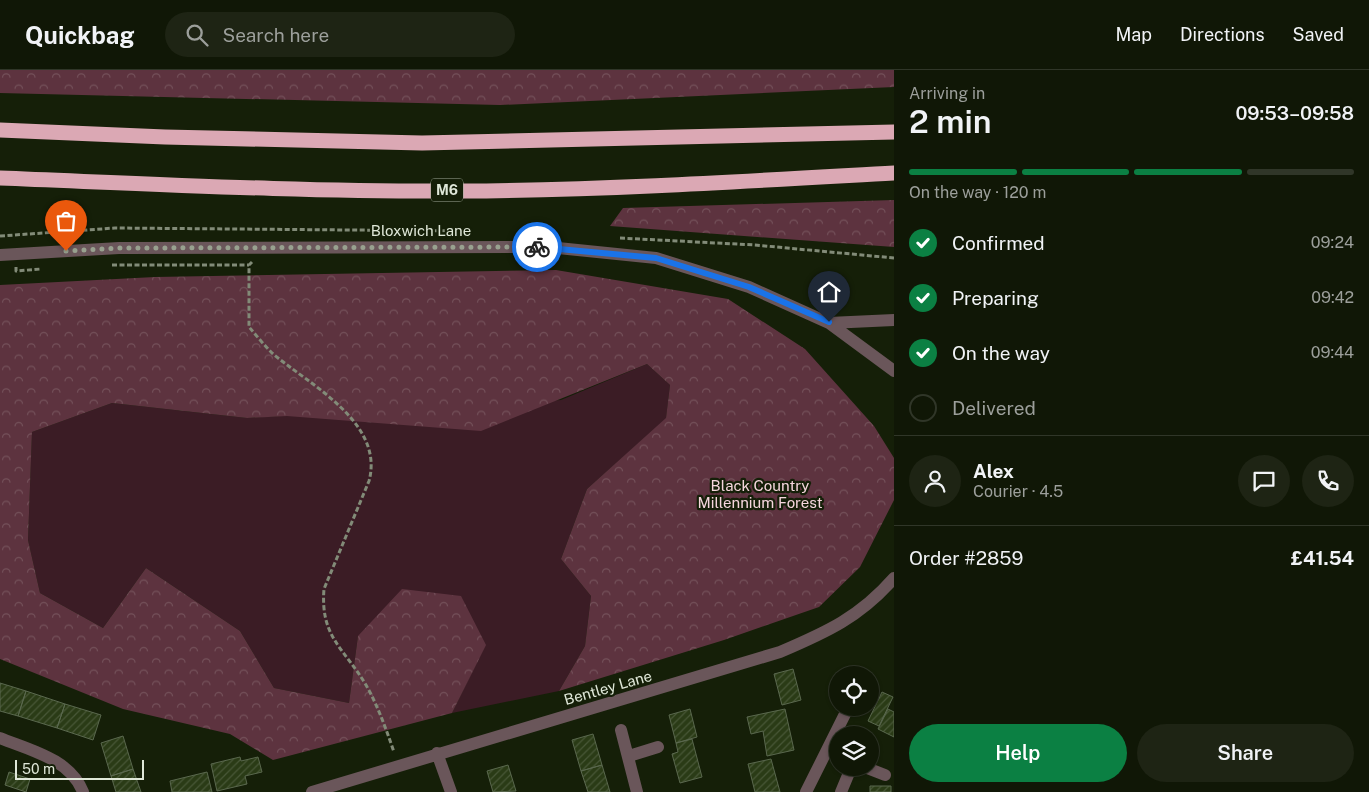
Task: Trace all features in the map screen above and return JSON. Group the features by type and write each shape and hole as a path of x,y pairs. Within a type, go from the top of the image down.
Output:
{"highway":[{"path":"0,130 165,138 422,143 894,132"},
{"name":"M6","path":"0,178 253,188 463,191 607,187 894,173"}],"street":[{"name":"Bloxwich Lane","path":"0,255 119,248 548,247 656,258 749,287 829,322 894,371"},
{"name":"Bloxwich Lane","path":"829,322 894,320"},
{"name":"Bentley Lane","path":"312,792 437,753 651,693 780,652 833,629 875,600 894,578"},
{"path":"806,792 844,716"},
{"path":"621,730 637,792"},
{"path":"0,738 58,762 73,775 82,792"},
{"path":"629,756 658,746"},
{"path":"437,753 451,792"},
{"path":"879,773 884,775"},
{"path":"841,792 848,776"}],"path":[{"path":"0,236 13,234"},
{"path":"249,265 248,327 272,352 348,414 362,434 370,454 372,470 369,481 324,589 323,608 326,627 366,684 382,716 399,765"}],"shaded area":[{"path":"647,364 670,385 666,419 587,489 561,559 591,596 585,646 559,691 452,713 485,645 358,636 349,703 274,688 240,631 146,568 103,628 40,593 28,540 32,432 112,403 247,418 561,400"}],"green space":[{"path":"0,70 894,70 894,87 500,105 0,93"},
{"path":"894,200 894,247 610,226 623,208"},
{"name":"Black Country Millennium Forest","path":"556,270 728,299 805,349 874,426 894,458 894,500 860,567 819,607 724,640 559,691 585,646 591,596 561,559 587,489 666,418 670,385 647,364 481,431 287,416 247,418 112,403 32,432 28,540 40,593 103,628 146,568 240,631 274,688 349,703 358,636 402,589 461,596 486,645 452,713 273,760 230,734 123,709 0,659 0,285 155,277"}],"building":[{"path":"793,669 801,700 782,705 774,674"},
{"path":"0,683 26,691 18,716 0,711"},
{"path":"26,691 65,704 57,728 18,716"},
{"path":"882,692 893,697 879,726 868,721 870,716 879,716 879,698"},
{"path":"65,704 101,715 93,740 57,728"},
{"path":"690,709 697,737 676,743 669,715"},
{"path":"785,709 794,750 767,756 763,731 751,734 747,717"},
{"path":"888,709 894,712 894,737 879,730"},
{"path":"593,734 602,765 581,771 572,740"},
{"path":"123,736 133,769 111,776 101,743"},
{"path":"692,739 702,777 680,783 672,754 678,752 676,743"},
{"path":"240,757 241,761 258,757 262,772 245,776 247,784 217,791 211,764"},
{"path":"771,759 780,792 755,792 748,764"},
{"path":"508,765 516,791 493,792 487,771"},
{"path":"602,765 610,792 588,792 581,771"},
{"path":"133,769 141,792 116,792 111,776"},
{"path":"9,772 30,779 26,792 5,785"},
{"path":"207,772 212,792 172,792 170,781"},
{"path":"870,786 891,786 891,792 870,792"}],"way so far":[{"path":"66,251 119,248 537,247"}],"route":[{"path":"537,247 656,258 749,287 829,322"}]}
